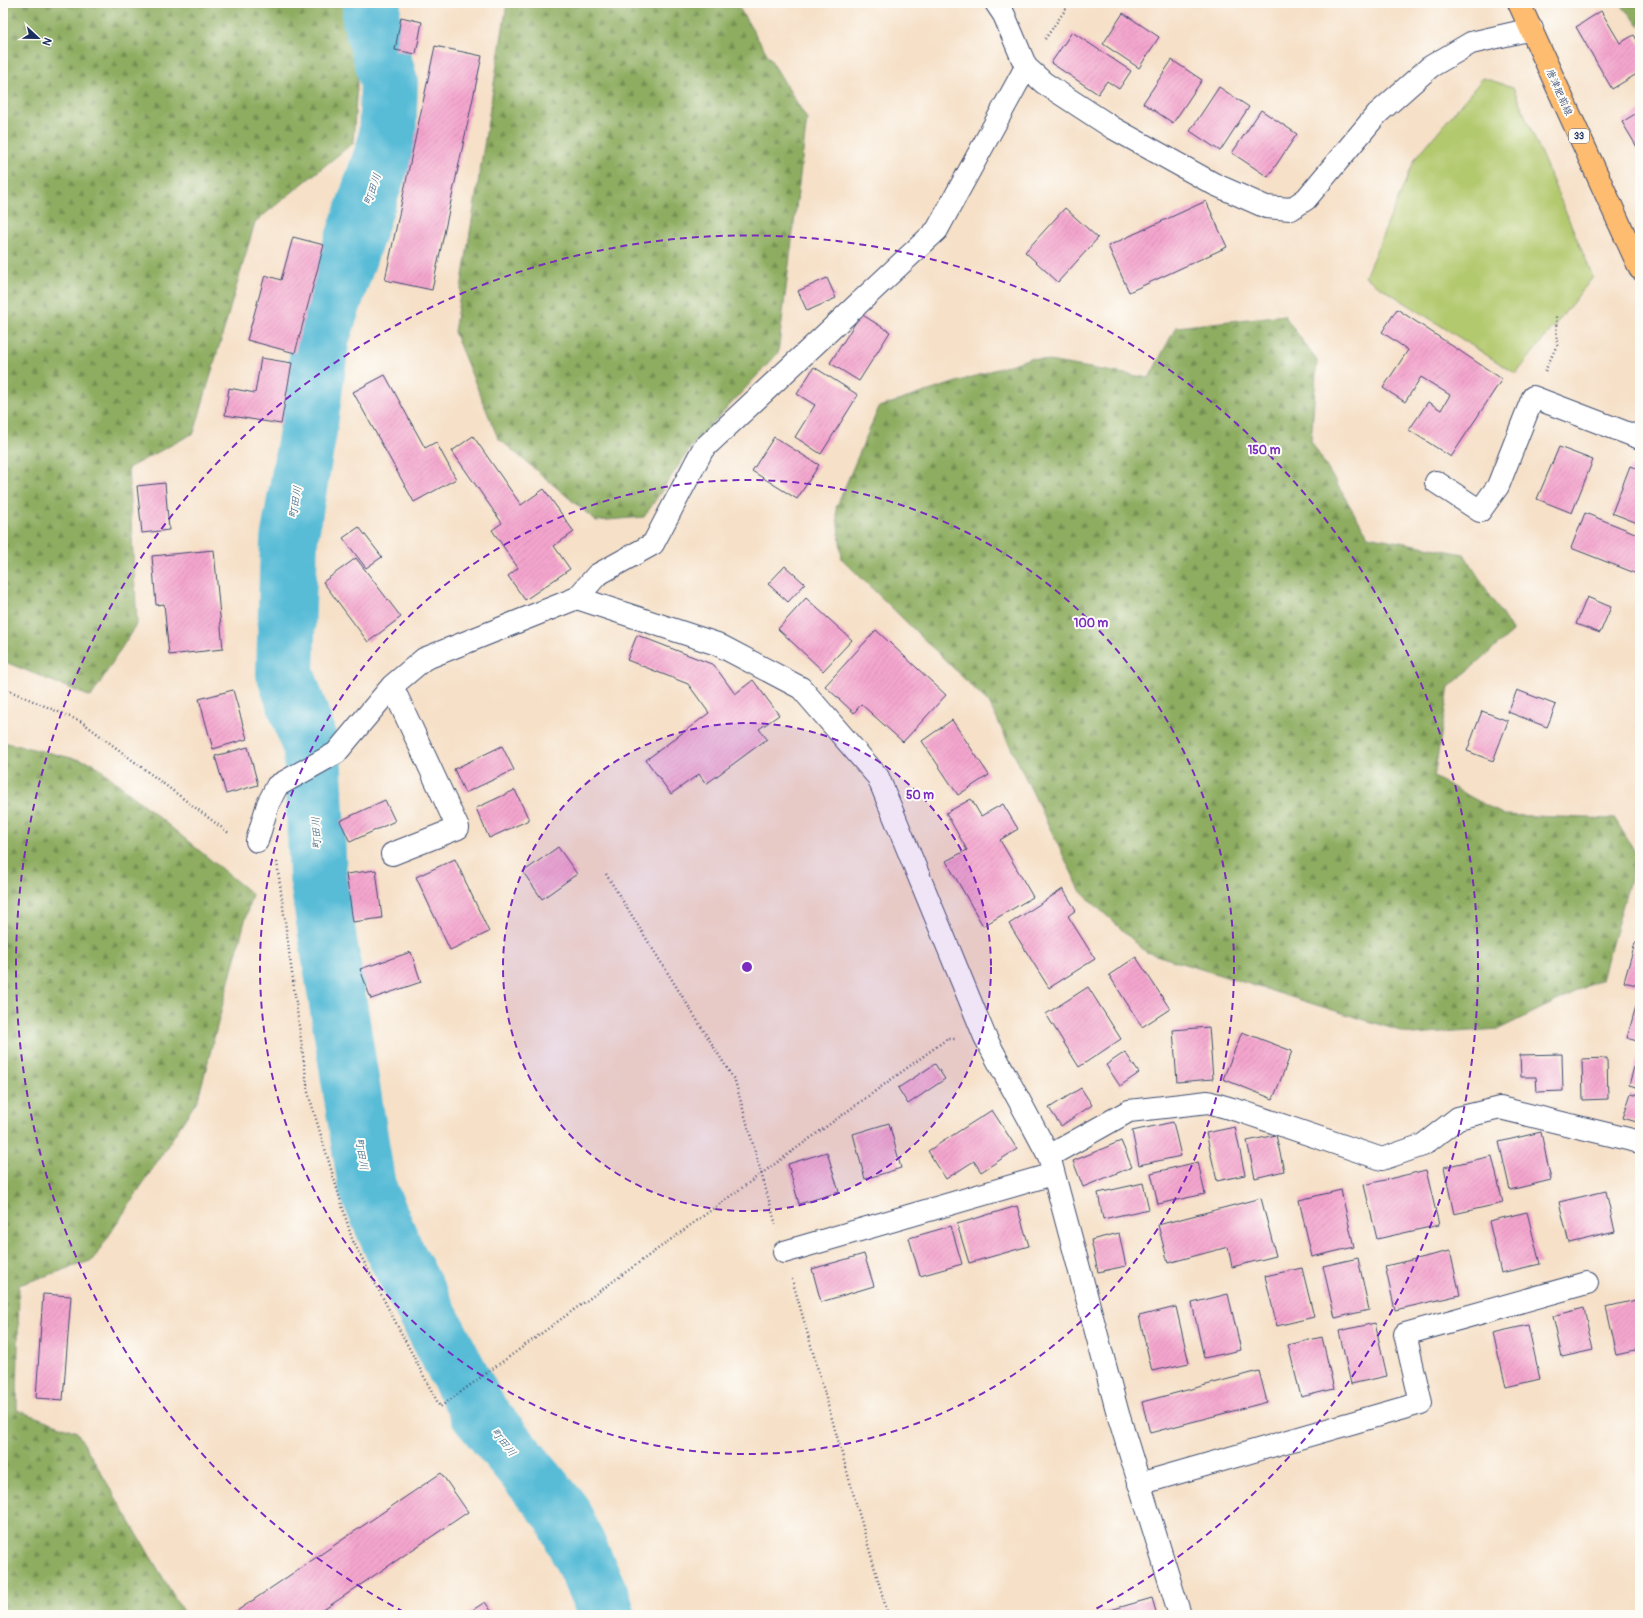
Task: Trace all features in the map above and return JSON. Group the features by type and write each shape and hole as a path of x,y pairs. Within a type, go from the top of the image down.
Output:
{"main road":[{"name":"唐津肥前線","path":"1519,3 1640,269"}],"street":[{"path":"996,3 1004,15 1026,67 1044,83 1114,128 1214,184 1266,206 1291,209 1306,199 1377,114 1430,67 1471,43 1532,30"},
{"path":"257,841 268,804 277,786 336,753 392,686 424,659 577,598 597,576 653,544 703,449 937,230 1026,67"},
{"path":"1436,482 1480,511 1498,486 1533,397 1640,438"},
{"path":"577,598 717,644 802,688 878,777 985,1037 1051,1165 1118,1414 1180,1615"},
{"path":"392,686 458,828 392,854"},
{"path":"784,1252 1051,1165 1129,1111 1208,1102 1243,1112 1382,1159 1423,1145 1458,1118 1500,1108 1640,1142"},
{"path":"1139,1484 1421,1403 1405,1334 1587,1283"}],"path":[{"path":"1026,67 1070,3"},
{"path":"1533,397 1557,345 1556,314"},
{"path":"3,688 82,722 241,842 257,841 277,862 308,1092 352,1239 440,1407 947,1039 985,1037"}],"green space":[{"path":"3,3 343,3 358,69 353,143 255,222 194,433 128,468 137,623 91,697 3,661"},
{"path":"507,3 736,3 807,119 778,353 691,447 644,517 596,521 498,438 454,332"},
{"path":"1619,3 1640,3 1640,26"},
{"path":"1483,78 1513,87 1593,277 1516,374 1365,277 1415,159"},
{"path":"1284,315 1317,361 1311,441 1368,536 1464,554 1513,632 1449,687 1434,777 1504,815 1615,819 1637,855 1602,979 1499,1029 1413,1035 1146,952 1081,892 989,703 842,559 836,508 879,407 1031,358 1149,378 1176,327"},
{"path":"3,742 93,763 252,894 198,1099 93,1260 19,1285 17,1410 77,1432 185,1615 3,1615"}],"building":[{"path":"1601,11 1620,43 1634,35 1640,45 1640,72 1612,89 1576,27"},
{"path":"1123,13 1159,37 1139,68 1103,44"},
{"path":"401,17 422,22 416,54 395,50"},
{"path":"1072,32 1131,71 1119,89 1107,81 1098,94 1051,63"},
{"path":"435,46 482,56 432,290 385,280"},
{"path":"1172,60 1202,80 1173,123 1143,103"},
{"path":"1219,87 1249,107 1220,151 1190,131"},
{"path":"1261,110 1297,134 1268,177 1232,153"},
{"path":"1640,111 1640,152 1622,122"},
{"path":"1206,201 1227,247 1129,292 1108,246"},
{"path":"1065,208 1098,238 1058,282 1025,252"},
{"path":"293,237 324,245 295,353 247,340 265,275 281,280"},
{"path":"827,278 836,298 807,311 798,291"},
{"path":"1397,309 1502,379 1451,457 1409,430 1428,402 1441,410 1450,395 1421,377 1405,402 1383,388 1408,350 1382,332"},
{"path":"861,314 890,332 859,381 830,363"},
{"path":"261,358 292,363 281,424 225,415 229,388 255,393"},
{"path":"814,367 858,395 821,454 795,437 815,405 797,394"},
{"path":"385,375 425,448 436,442 456,479 414,502 353,392"},
{"path":"473,436 521,505 544,489 574,532 554,546 570,569 525,600 508,576 518,568 492,530 502,523 452,451"},
{"path":"774,437 819,465 797,499 752,471"},
{"path":"1559,447 1593,460 1572,513 1537,499"},
{"path":"1630,466 1640,470 1640,524 1612,513"},
{"path":"165,483 169,530 142,533 137,486"},
{"path":"1585,513 1640,535 1640,575 1571,548"},
{"path":"359,527 382,557 366,568 343,538"},
{"path":"214,550 223,649 169,655 164,604 156,605 152,556"},
{"path":"356,558 401,617 368,642 323,582"},
{"path":"785,566 805,584 788,602 768,584"},
{"path":"1587,597 1611,607 1600,633 1576,624"},
{"path":"806,598 852,640 823,671 778,629"},
{"path":"876,630 946,695 903,742 861,704 854,713 825,686"},
{"path":"637,635 714,665 735,694 753,680 779,715 759,729 767,739 706,784 699,774 671,794 646,760 709,713 688,684 627,660"},
{"path":"233,690 247,739 213,749 199,699"},
{"path":"1517,690 1556,705 1547,727 1508,712"},
{"path":"1482,711 1508,721 1493,761 1467,751"},
{"path":"952,720 989,775 958,795 922,741"},
{"path":"502,746 514,770 465,793 454,769"},
{"path":"248,747 258,785 226,794 215,756"},
{"path":"515,790 529,820 489,838 476,808"},
{"path":"971,799 981,816 1003,804 1018,829 1000,840 1033,897 983,926 946,861 967,850 946,813"},
{"path":"385,800 395,821 350,842 340,821"},
{"path":"558,847 577,874 542,899 523,872"},
{"path":"455,859 489,932 450,950 416,877"},
{"path":"376,870 382,918 353,922 346,874"},
{"path":"1063,889 1076,910 1068,916 1095,959 1049,988 1009,924"},
{"path":"1635,943 1640,944 1640,986 1624,982"},
{"path":"411,952 421,982 371,999 360,969"},
{"path":"1136,957 1170,1009 1142,1027 1109,975"},
{"path":"1088,987 1121,1039 1079,1067 1046,1014"},
{"path":"1638,999 1640,999 1640,1042 1627,1038"},
{"path":"1209,1027 1213,1079 1177,1082 1173,1030"},
{"path":"1242,1032 1292,1051 1273,1099 1223,1079"},
{"path":"1125,1052 1139,1073 1120,1086 1106,1065"},
{"path":"1562,1054 1563,1091 1537,1092 1536,1077 1521,1077 1520,1055"},
{"path":"1607,1058 1608,1099 1583,1100 1582,1059"},
{"path":"1636,1060 1640,1061 1640,1088 1629,1085"},
{"path":"935,1064 945,1079 908,1104 898,1088"},
{"path":"1081,1088 1092,1105 1061,1126 1049,1108"},
{"path":"1631,1093 1640,1095 1640,1123 1623,1118"},
{"path":"992,1110 1017,1149 981,1172 974,1161 946,1179 928,1151"},
{"path":"1173,1122 1181,1156 1139,1165 1132,1131"},
{"path":"889,1123 901,1168 865,1179 853,1134"},
{"path":"1235,1127 1245,1175 1217,1181 1206,1133"},
{"path":"1541,1132 1551,1180 1510,1190 1499,1142"},
{"path":"1276,1135 1284,1171 1255,1178 1247,1141"},
{"path":"1121,1141 1132,1167 1083,1187 1073,1161"},
{"path":"827,1152 839,1192 799,1204 788,1164"},
{"path":"1492,1156 1503,1203 1454,1214 1444,1167"},
{"path":"1198,1162 1205,1194 1158,1204 1151,1173"},
{"path":"1426,1170 1439,1225 1377,1239 1364,1185"},
{"path":"1143,1183 1149,1209 1103,1219 1098,1193"},
{"path":"1341,1190 1354,1247 1312,1257 1299,1200"},
{"path":"1606,1191 1615,1232 1569,1243 1559,1202"},
{"path":"1261,1198 1276,1256 1232,1267 1228,1247 1168,1263 1158,1225"},
{"path":"1017,1206 1029,1246 969,1263 957,1224"},
{"path":"1527,1212 1540,1264 1501,1273 1489,1221"},
{"path":"951,1226 962,1264 920,1276 909,1238"},
{"path":"1119,1233 1126,1266 1098,1272 1091,1240"},
{"path":"1450,1251 1460,1295 1395,1310 1385,1266"},
{"path":"864,1254 874,1286 821,1302 812,1269"},
{"path":"1358,1258 1369,1310 1335,1318 1323,1266"},
{"path":"1302,1268 1314,1317 1277,1326 1265,1276"},
{"path":"43,1294 71,1296 63,1400 36,1398"},
{"path":"1228,1294 1241,1350 1204,1358 1192,1303"},
{"path":"1640,1299 1640,1350 1617,1355 1606,1307"},
{"path":"1176,1307 1189,1363 1152,1371 1139,1316"},
{"path":"1584,1308 1593,1350 1562,1357 1553,1316"},
{"path":"1375,1323 1387,1376 1351,1384 1339,1331"},
{"path":"1528,1325 1540,1379 1506,1387 1493,1333"},
{"path":"1322,1337 1334,1389 1301,1397 1288,1345"},
{"path":"1259,1371 1267,1402 1150,1433 1142,1402"},
{"path":"441,1473 468,1512 316,1615 231,1615"},
{"path":"1152,1598 1157,1615 1093,1615"},
{"path":"485,1602 494,1615 465,1615"}],"waterway":[{"name":"町田川","path":"372,3 371,19 389,82 387,143 321,336 308,431 289,540 285,673 312,749 318,877 367,1187 395,1252 480,1414 562,1513 603,1603 606,1615"}]}
